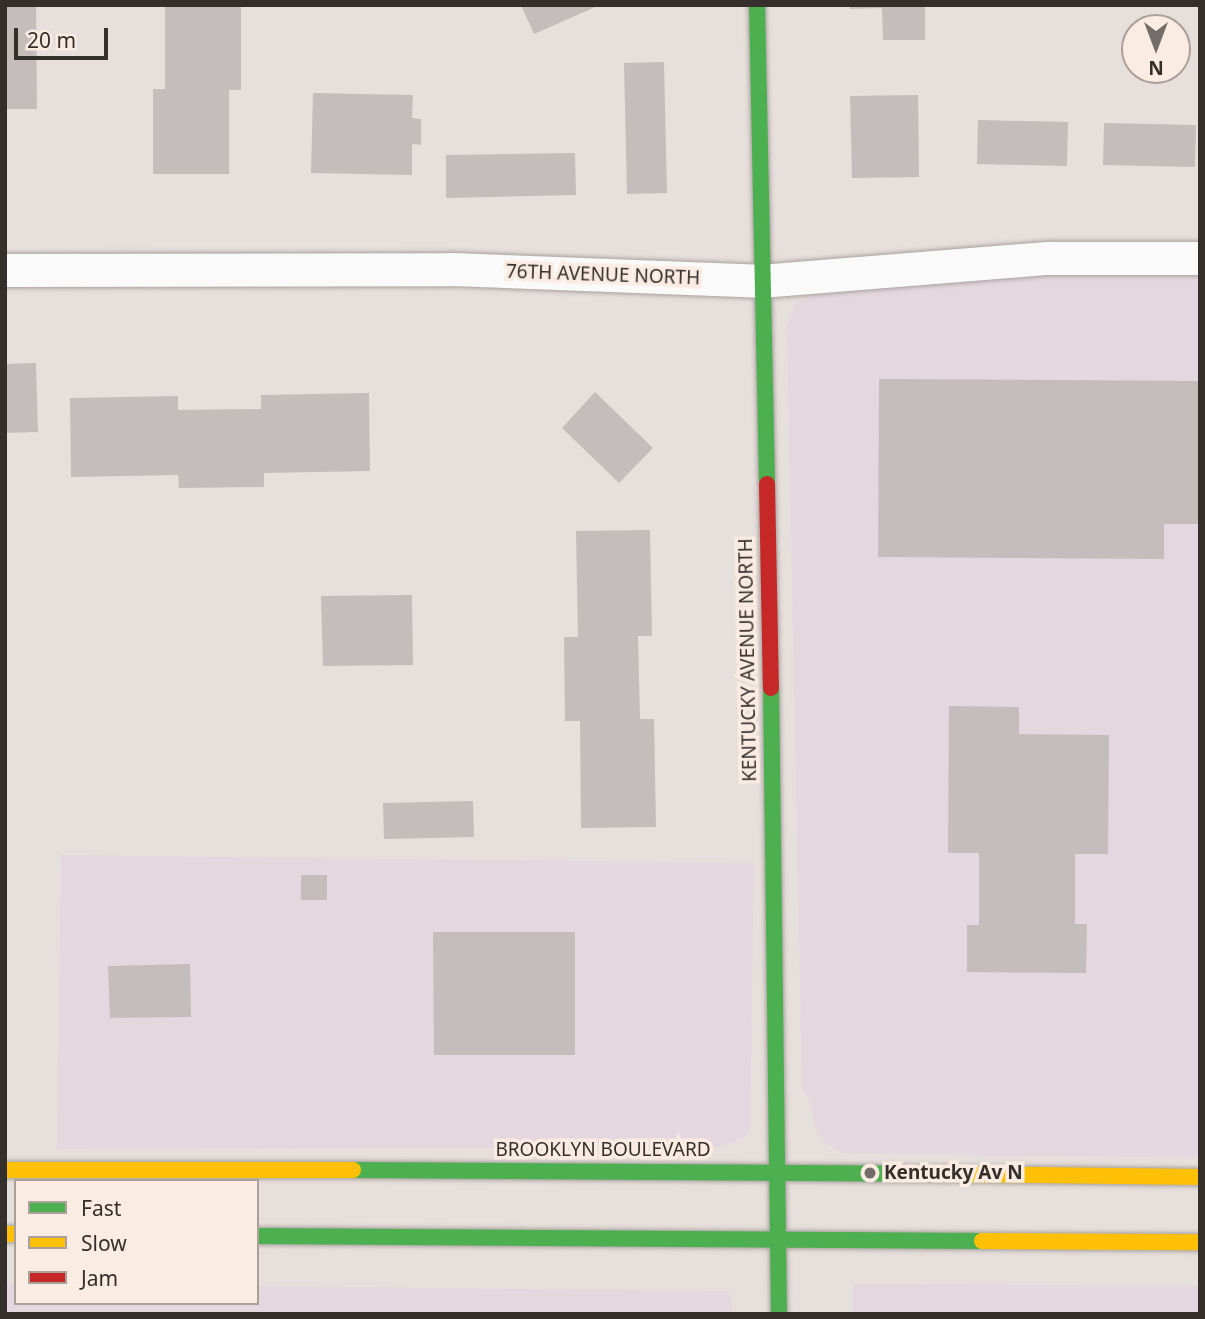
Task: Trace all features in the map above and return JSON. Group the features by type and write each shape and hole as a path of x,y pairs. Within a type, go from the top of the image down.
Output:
{"main road":[{"name":"KENTUCKY AVENUE NORTH","path":"757,5 779,1314"},
{"name":"BROOKLYN BOULEVARD","path":"5,1170 778,1171 1200,1177"},
{"path":"259,1236 778,1237 1200,1242"}],"street":[{"name":"76TH AVENUE NORTH","path":"5,270 452,269 760,281 1048,258 1200,258"}],"shaded area":[{"path":"1036,275 1200,276 1200,1158 842,1153 826,1143 815,1129 812,1105 802,1087 787,328 795,303 820,294"},
{"path":"61,855 754,863 750,1127 743,1138 721,1147 57,1149"},
{"path":"5,1284 14,1284 14,1305 259,1305 259,1286 729,1291 733,1314 5,1314"},
{"path":"853,1284 1200,1286 1200,1314 853,1314"}],"building":[{"path":"5,5 36,5 37,109 7,109"},
{"path":"165,5 241,5 241,90 229,90 229,174 153,174 153,89 165,89"},
{"path":"521,5 600,5 534,34"},
{"path":"850,5 925,5 925,40 883,40 882,8 850,9"},
{"path":"664,62 667,193 627,194 624,63"},
{"path":"313,93 413,95 412,118 421,119 421,145 412,144 412,175 311,173"},
{"path":"918,95 919,177 852,178 850,96"},
{"path":"978,120 1068,122 1067,166 977,164"},
{"path":"1104,123 1196,125 1195,167 1103,165"},
{"path":"575,153 576,195 446,198 446,155"},
{"path":"36,363 38,432 5,433 5,364"},
{"path":"879,379 1200,381 1200,524 1164,524 1164,559 878,557"},
{"path":"595,392 653,448 619,483 562,428"},
{"path":"369,393 370,471 264,473 264,487 179,488 178,475 71,477 70,398 178,396 178,410 261,409 261,395"},
{"path":"650,530 652,636 638,636 640,719 654,719 656,827 581,828 580,721 565,721 564,637 578,637 576,531"},
{"path":"412,595 413,665 323,666 321,596"},
{"path":"949,706 1019,707 1019,734 1109,735 1108,854 1075,854 1075,924 1087,924 1086,973 967,972 967,925 979,925 979,853 948,853"},
{"path":"473,801 474,837 384,839 383,803"},
{"path":"301,875 327,875 327,900 301,900"},
{"path":"433,932 575,932 575,1055 434,1055"},
{"path":"190,964 191,1017 110,1018 108,966"}],"traffic: fast":[{"path":"757,5 767,484"},
{"path":"771,688 779,1314"},
{"path":"353,1170 950,1174"},
{"path":"259,1236 982,1241"}],"traffic: slow":[{"path":"5,1170 353,1170"},
{"path":"950,1174 1200,1177"},
{"path":"5,1234 14,1234"},
{"path":"982,1241 1200,1242"}],"traffic: jam":[{"path":"767,484 771,688"}],"place":[{"name":"Kentucky Av N","path":"870,1173"}]}
